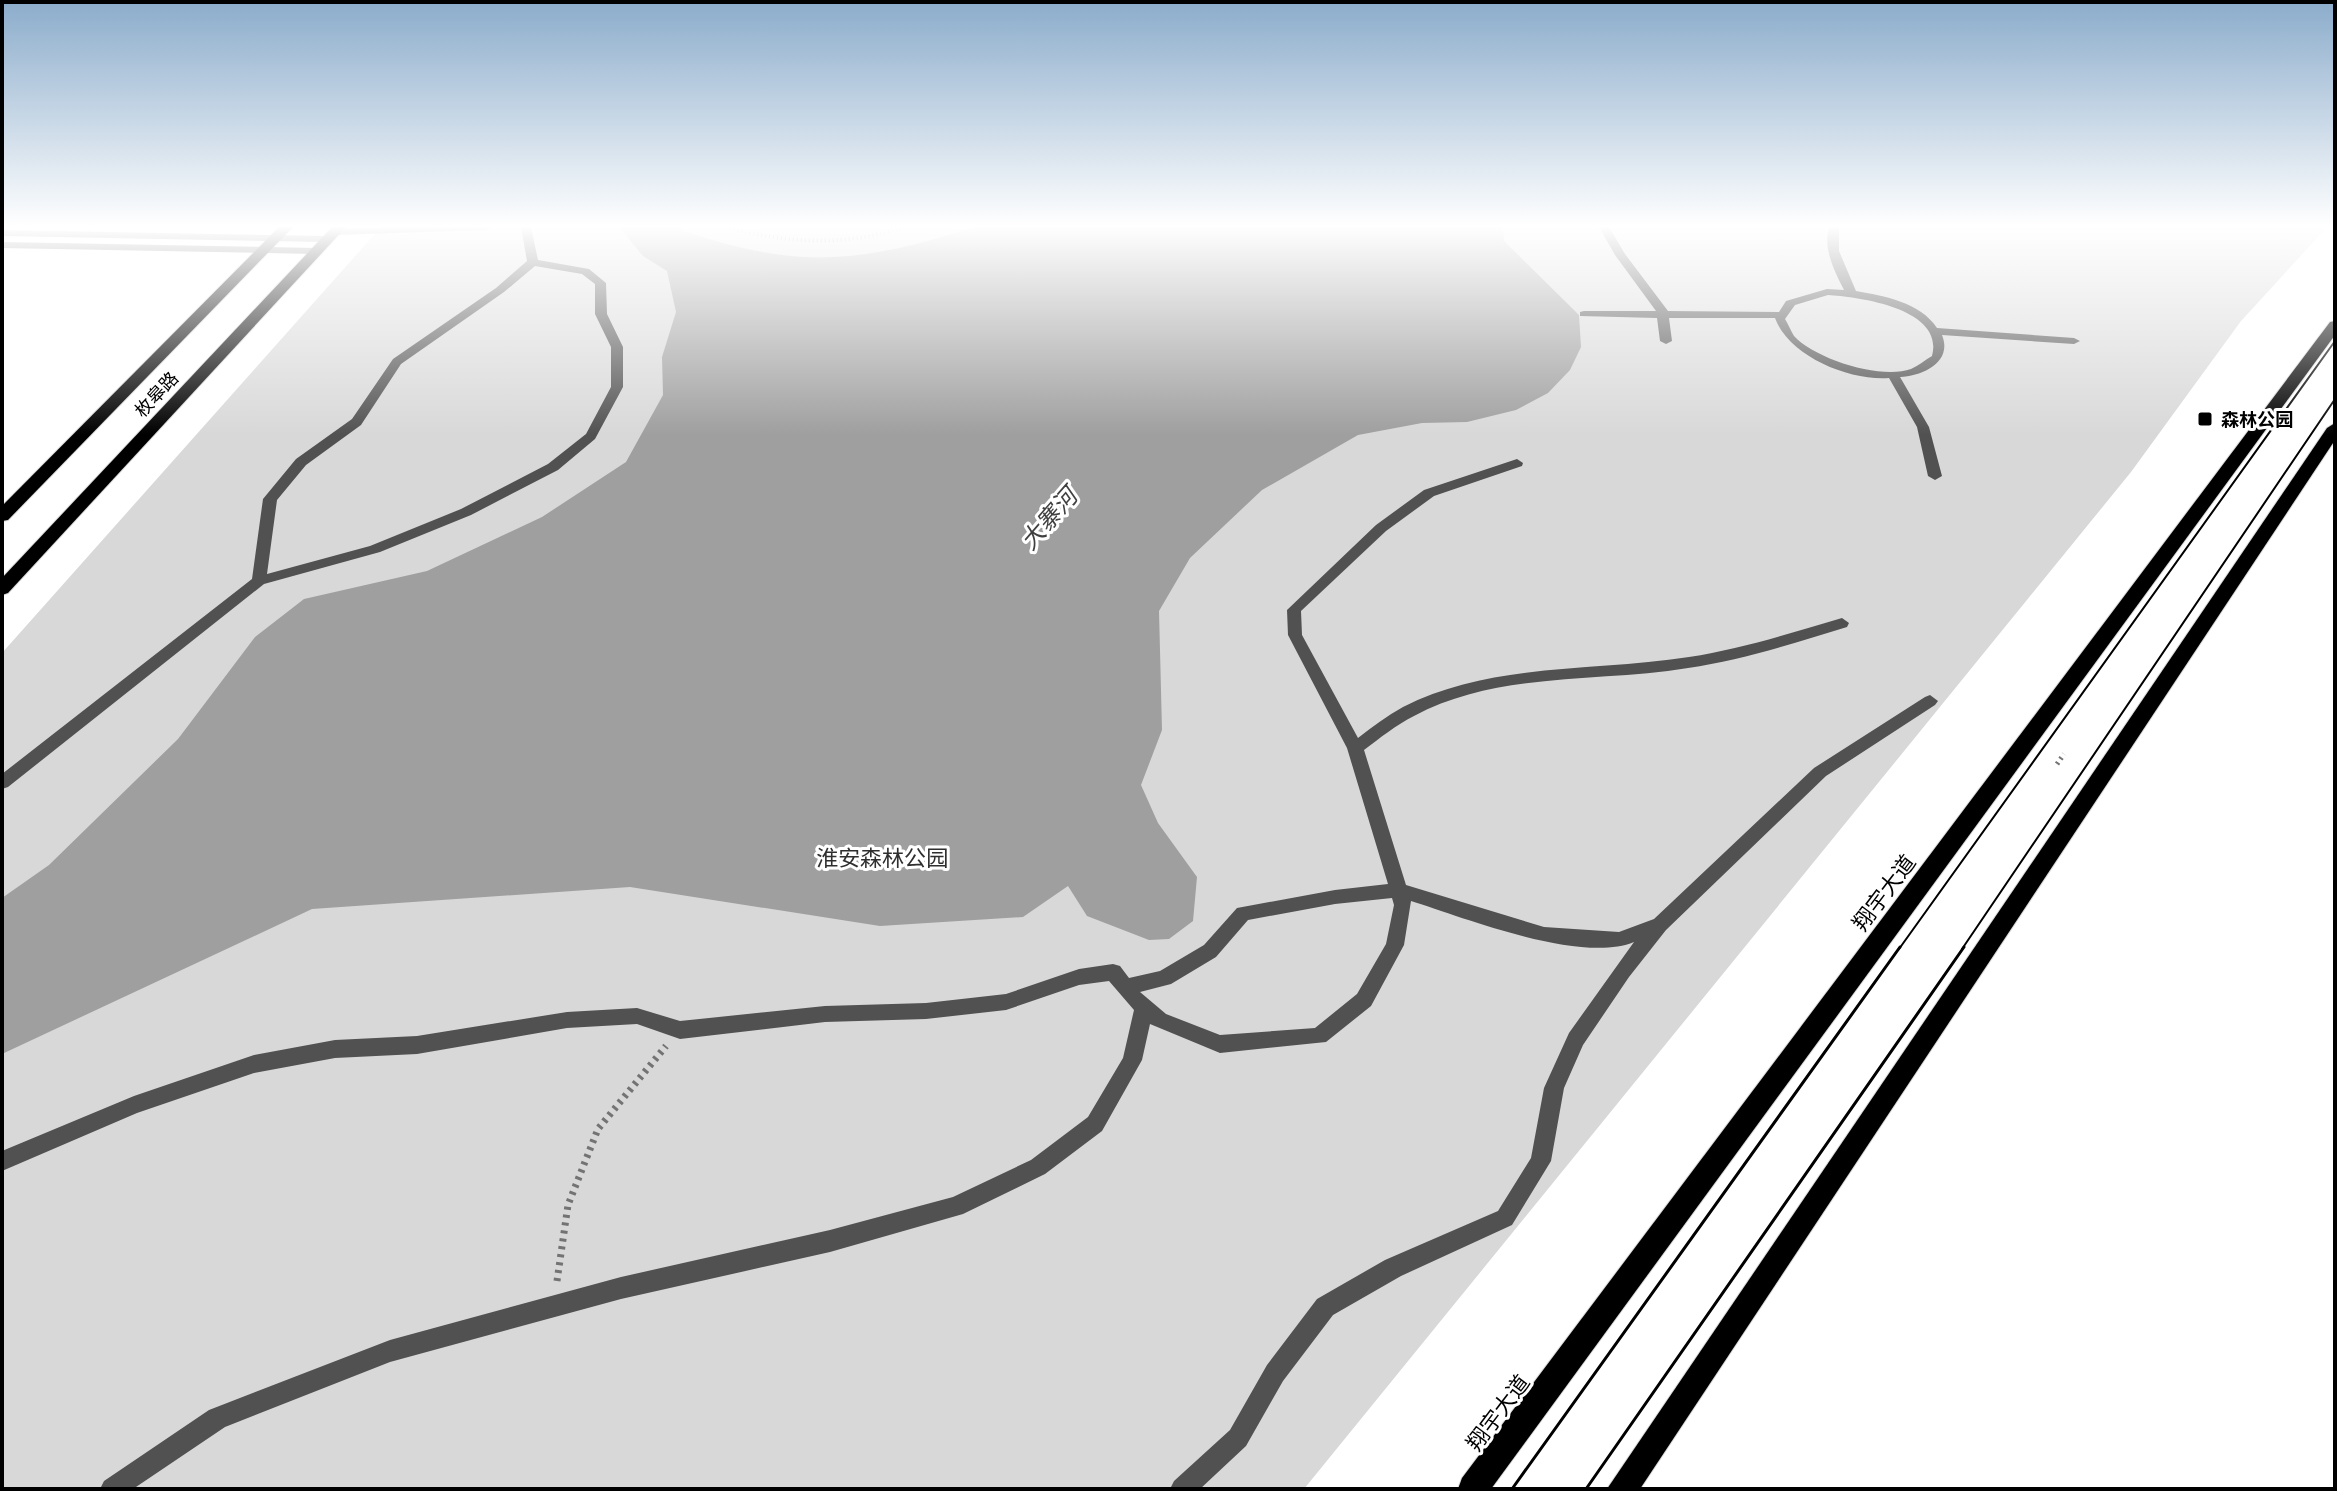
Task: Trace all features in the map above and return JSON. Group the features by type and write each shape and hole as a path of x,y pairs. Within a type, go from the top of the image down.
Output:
{"main road":[{"name":"枚皋路","path":"2,516 217,297"},
{"name":"枚皋路","path":"2,589 274,297"},
{"name":"翔宇大道","path":"1473,1489 2335,325"},
{"path":"1622,1489 2335,428"}],"street":[{"path":"259,581 270,499 301,462 357,422 397,362 491,297"},
{"path":"2,783 259,581 375,549 466,512 553,467 591,436 617,387 617,347 601,314 600,297"},
{"path":"1650,297 1662,314 1666,341"},
{"path":"1802,297 1790,302 1781,315 1780,324 1788,338 1803,351 1853,371 1892,374 1925,367 1937,357 1940,345 1935,331"},
{"path":"1867,297 1901,306 1935,331 2074,341"},
{"path":"1584,314 1781,315"},
{"path":"1892,374 1923,427 1935,476"},
{"path":"2,1161 134,1105 254,1064 335,1049 417,1045 567,1020 637,1016 680,1030 825,1014 926,1011 1006,1002 1079,977 1113,972 1159,1020 1220,1044 1319,1036 1364,1000 1395,945 1403,905 1355,748 1295,635 1294,610 1381,528 1429,493 1517,463"},
{"path":"1355,748 1410,710 1462,691 1524,676 1686,663 1767,646 1842,623"},
{"path":"1182,1489 1238,1438 1275,1373 1325,1307 1393,1268 1505,1218 1541,1161 1554,1088 1576,1039 1622,971 1660,924 1820,772 1930,701"},
{"path":"1125,987 1164,978 1210,951 1243,913 1335,897 1399,890 1544,935 1620,940 1660,924"},
{"path":"112,1489 217,1418 390,1351 956,1207 1038,1167 1095,1124 1132,1060 1144,1006"}],"path":[{"path":"2057,764 2064,754"},
{"path":"554,1307 568,1205 598,1129 680,1030"}],"green space":[{"name":"淮安森林公园","path":"319,297 2263,297 2241,321 2131,472 1304,1489 2,1489 2,653"}],"water":[{"name":"大寨河","path":"673,297 1560,297 1579,315 1581,347 1570,370 1548,393 1516,410 1467,422 1422,423 1358,435 1262,490 1190,558 1159,611 1162,730 1141,785 1158,823 1197,877 1193,921 1169,939 1149,940 1087,916 1068,886 1023,917 880,926 630,887 312,909 2,1054 2,898 49,865 178,739 255,637 304,599 427,571 542,517 626,462 663,395 662,357 676,312"}],"tram line":[{"path":"1899,949 2335,341"},
{"path":"1962,949 2335,399"},
{"path":"1512,1489 1900,947"},
{"path":"1586,1489 1964,947"}],"place":[{"name":"森林公园","path":"2205,419"}]}
